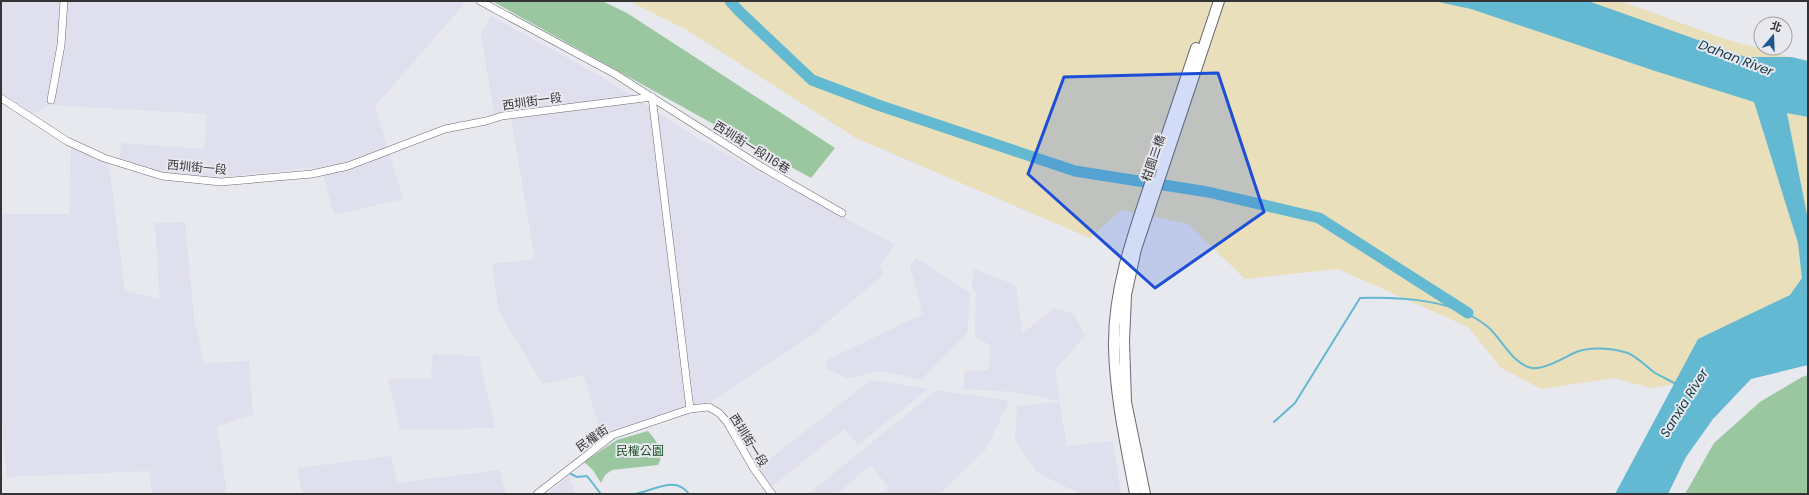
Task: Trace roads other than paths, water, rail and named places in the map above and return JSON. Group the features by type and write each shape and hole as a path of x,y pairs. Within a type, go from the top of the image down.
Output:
{"street":[{"path":"51,100 61,45 64,1"},
{"name":"西圳街一段116巷","path":"480,1 615,74 760,166 842,213"},
{"name":"柑園二橋","path":"1120,326 1124,266 1212,1"},
{"name":"柑園二橋","path":"1120,326 1136,249 1219,1"},
{"path":"652,97 690,409"},
{"name":"西圳街一段","path":"1,98 67,141 104,158 162,176 221,182 312,174 348,166 445,129 486,121 502,116 652,97"},
{"path":"1120,326 1114,346 1117,391 1135,494"},
{"path":"1120,326 1126,402 1145,494"},
{"name":"西圳街一段","path":"690,409 709,407 719,413 754,469 772,494"},
{"name":"民權街","path":"537,494 613,435 690,409"}],"water":[{"path":"1434,1 1588,1 1746,57 1792,57 1808,61 1808,117 1787,113 1808,220 1808,365 1751,379 1713,419 1686,457 1668,494 1615,494 1698,339 1790,295 1802,278 1798,243 1754,102 1655,71 1471,9"}],"waterway":[{"path":"730,1 812,80 878,105 1075,171 1208,192 1319,218 1468,313"},
{"path":"1274,422 1295,403 1360,298 1410,299 1444,305 1460,311 1475,318 1488,327 1519,362 1532,368 1548,365 1574,353 1587,349 1608,349 1628,353 1655,373 1676,384"},
{"path":"571,474 577,477 587,476 601,494"},
{"path":"634,494 670,485 677,485 689,494"}],"water label":[{"name":"Dahan River","path":"1736,58"},
{"name":"Sanxia River","path":"1684,403"}],"park label":[{"name":"民權公園","path":"640,450"}]}
